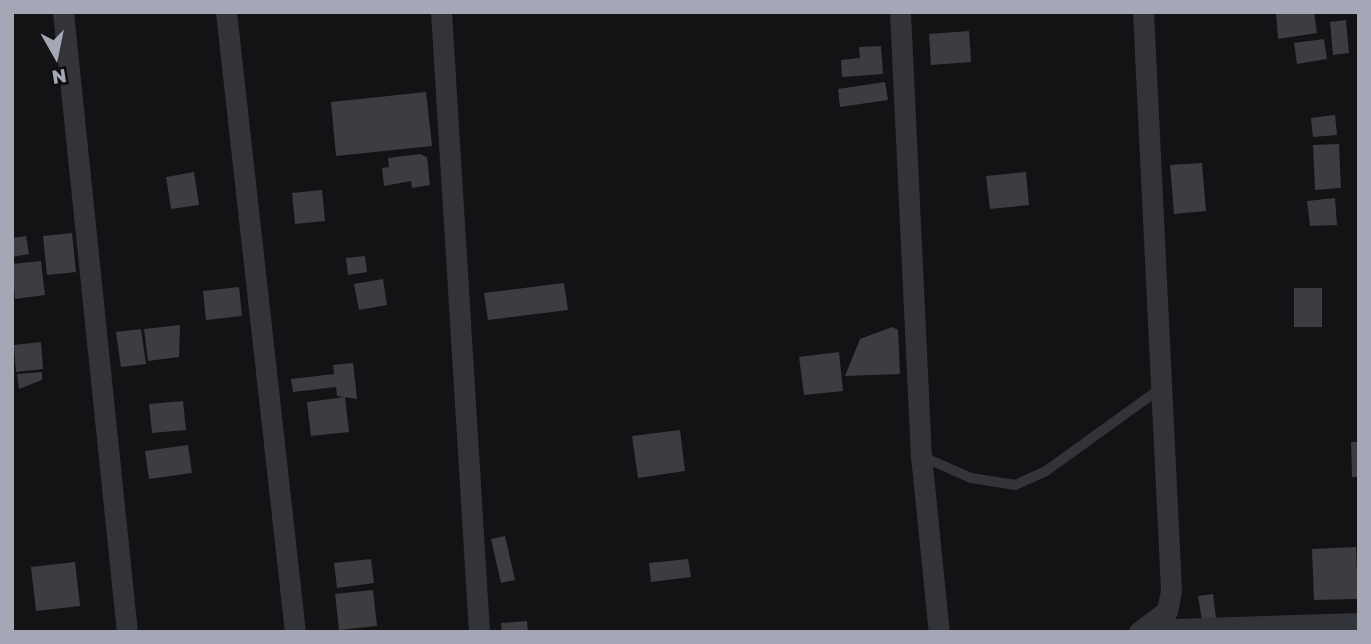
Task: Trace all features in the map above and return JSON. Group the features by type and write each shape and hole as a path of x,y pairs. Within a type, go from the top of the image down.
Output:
{"street":[{"path":"63,12 127,632"},
{"path":"226,12 295,632"},
{"path":"441,12 479,632"},
{"path":"900,12 920,456 939,632"},
{"path":"1141,631 1161,619 1171,601 1143,12"},
{"path":"1141,631 1359,623"}],"lane":[{"path":"920,456 971,478 1016,485 1046,471 1161,388"}],"building":[{"path":"1276,12 1314,12 1317,33 1278,39"},
{"path":"1346,20 1349,53 1333,55 1330,22"},
{"path":"969,31 971,62 931,65 929,34"},
{"path":"1324,39 1327,59 1297,64 1294,43"},
{"path":"881,46 883,74 842,77 841,60 860,58 859,47"},
{"path":"885,82 888,100 840,107 838,89"},
{"path":"426,92 432,146 336,156 331,102"},
{"path":"1335,115 1337,135 1313,137 1311,118"},
{"path":"1339,144 1341,188 1315,190 1313,145"},
{"path":"420,154 427,157 430,185 412,188 411,181 384,186 382,168 389,167 388,158"},
{"path":"1202,163 1206,211 1174,214 1170,165"},
{"path":"194,172 199,205 171,209 166,177"},
{"path":"1026,172 1029,205 990,209 986,176"},
{"path":"322,190 325,221 295,224 292,193"},
{"path":"1335,198 1337,225 1310,226 1307,201"},
{"path":"72,233 76,272 47,275 43,236"},
{"path":"26,236 29,254 12,257 12,238"},
{"path":"365,256 367,272 348,275 346,258"},
{"path":"41,261 45,295 15,299 12,264"},
{"path":"383,279 387,305 359,310 354,284"},
{"path":"564,283 568,310 488,320 484,293"},
{"path":"239,287 242,316 206,320 203,291"},
{"path":"1294,288 1322,288 1322,327 1294,327"},
{"path":"180,325 179,357 148,361 144,329"},
{"path":"892,327 898,330 900,374 845,376 860,339"},
{"path":"141,329 146,364 121,367 116,332"},
{"path":"41,342 43,369 16,372 14,345"},
{"path":"839,352 843,391 804,395 799,357"},
{"path":"353,363 357,399 337,396 336,387 293,392 291,379 334,374 333,365"},
{"path":"42,372 42,380 19,389 17,374"},
{"path":"345,397 349,432 311,436 307,402"},
{"path":"183,401 186,430 152,433 149,404"},
{"path":"680,430 685,471 638,478 632,436"},
{"path":"1351,442 1359,442 1359,477 1352,477"},
{"path":"188,445 192,473 149,479 145,451"},
{"path":"505,536 515,580 501,583 491,539"},
{"path":"1356,547 1358,599 1314,600 1312,549"},
{"path":"371,559 374,583 337,588 334,563"},
{"path":"688,559 691,577 651,582 649,563"},
{"path":"75,562 80,606 36,611 31,567"},
{"path":"373,590 377,626 339,630 335,594"},
{"path":"1213,594 1216,618 1202,620 1198,596"},
{"path":"527,621 528,632 502,632 501,623"}]}
